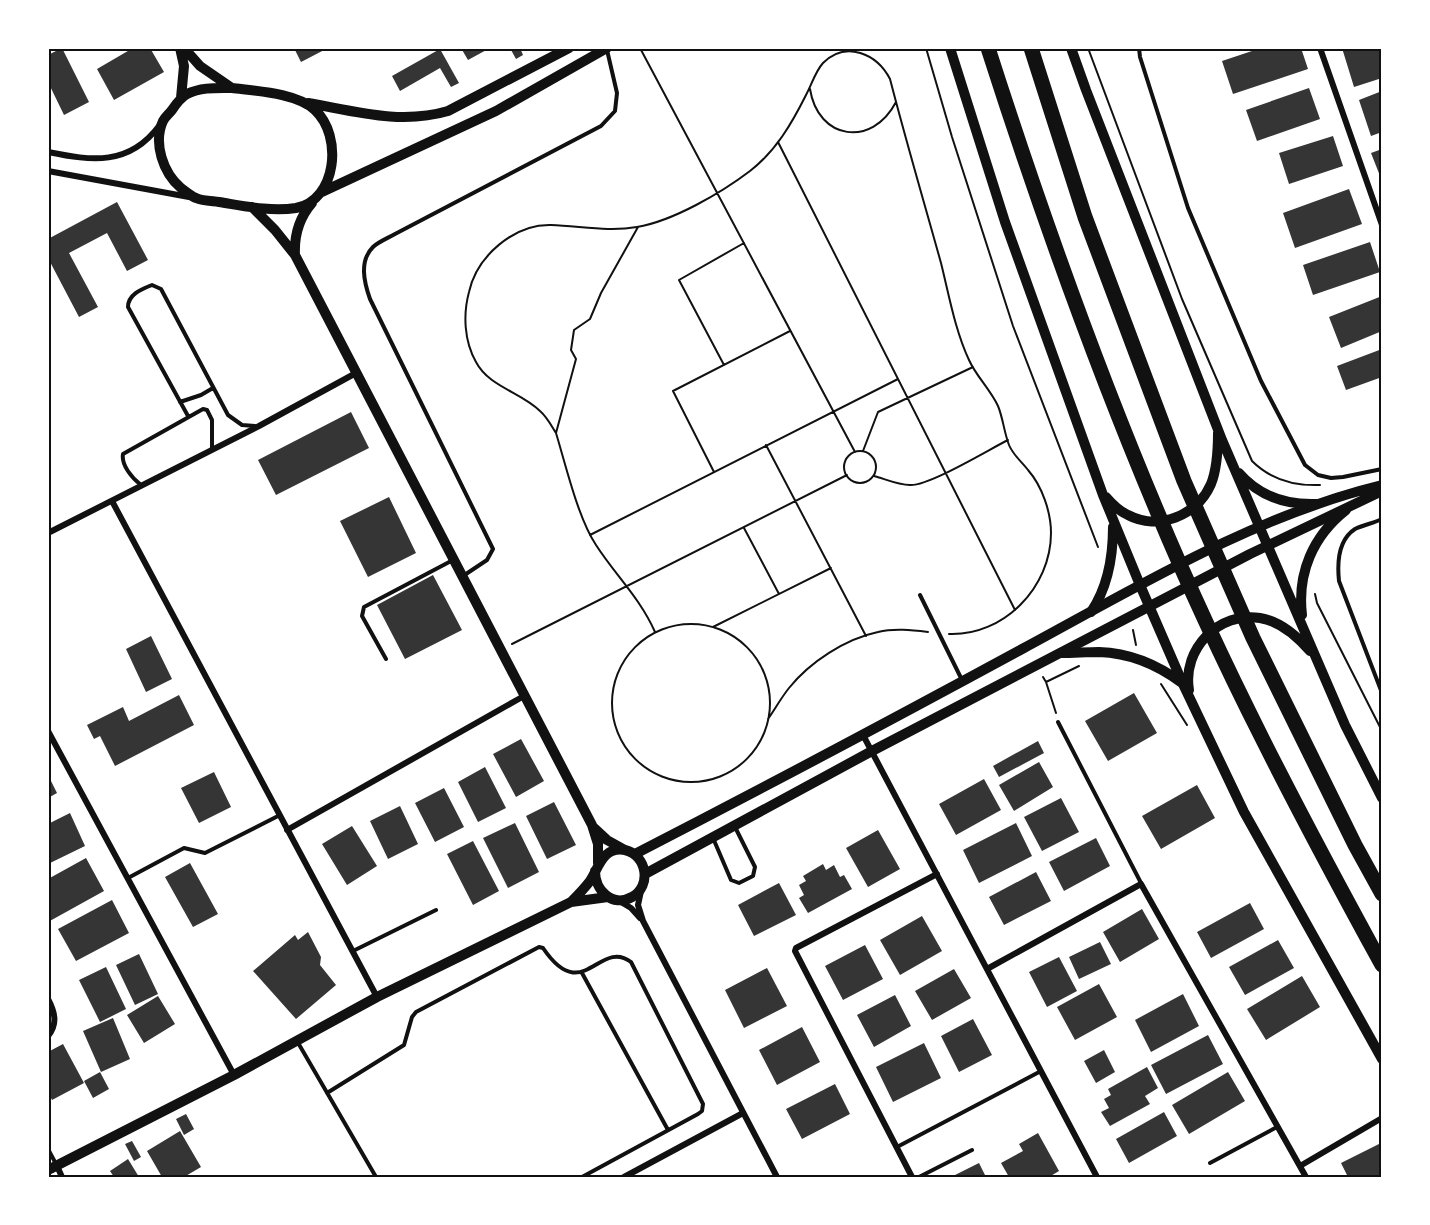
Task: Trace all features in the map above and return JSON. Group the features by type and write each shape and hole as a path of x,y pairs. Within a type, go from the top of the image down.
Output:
{"highway":[{"path":"988,48 1031,182 1157,511 1230,672 1322,855 1382,965"},
{"path":"1031,48 1085,217 1184,481 1253,638 1355,845 1382,894"}],"street":[{"path":"180,48 184,66 181,98"},
{"path":"184,48 200,66 232,88"},
{"path":"49,151 99,159 125,154 143,145 181,98 207,88 232,88 278,95 302,102 394,117 435,115 454,108 569,48"},
{"path":"48,171 252,207 275,209 298,207 496,111 607,48"},
{"path":"950,48 1005,222 1103,495 1115,513 1145,583 1183,684 1244,812 1382,1059"},
{"path":"1071,48 1218,429 1305,630 1314,656 1345,725 1382,798"},
{"path":"1320,48 1382,225"},
{"path":"295,255 294,245 302,216 318,197 331,170 331,143 321,117 315,109 302,102"},
{"path":"163,121 160,144 163,163 180,187 197,198"},
{"path":"252,207 295,255 592,825 598,844 597,886 612,899 631,908 643,921"},
{"path":"48,533 259,426 356,373"},
{"path":"1115,513 1155,522 1175,518 1192,509 1206,494 1214,475 1218,429"},
{"path":"1234,467 1246,482 1271,498 1293,504 1316,504"},
{"path":"62,1177 52,1168 234,1075 377,997 571,902 585,887 596,867 610,852 630,853 864,735 1145,583 1242,534 1338,496 1382,485"},
{"path":"645,874 872,751 1153,604 1250,554 1382,491"},
{"path":"112,501 377,997"},
{"path":"1305,630 1300,605 1304,570 1312,549 1323,532 1346,510"},
{"path":"1091,612 1108,576 1115,513"},
{"path":"1190,695 1188,685 1190,666 1202,641 1223,623 1250,617 1277,624 1294,634 1314,656"},
{"path":"1061,652 1107,653 1139,659 1162,669 1183,684"},
{"path":"287,830 524,696"},
{"path":"48,731 234,1075"},
{"path":"864,735 1097,1177"},
{"path":"592,825 607,840 630,853 644,866 645,874 638,905 643,921 777,1177"},
{"path":"912,1177 795,951 796,948 937,874"},
{"path":"987,969 1142,884 1306,1177"},
{"path":"571,902 630,898 642,888"},
{"path":"48,999 55,1017 52,1031 48,1036"},
{"path":"624,1177 743,1113"},
{"path":"1300,1166 1382,1118"}],"lane":[{"path":"462,576 487,560 493,549 370,299 365,284 364,263 373,247 388,238 601,126 615,111 617,93 607,48"},
{"path":"1139,48 1188,208 1261,381 1305,465 1318,475 1330,478 1382,469"},
{"path":"188,416 128,307 131,296 152,285 161,289 228,415 242,425 259,426"},
{"path":"180,402 213,388"},
{"path":"142,486 131,476 122,455 203,409 207,410 213,425 212,450"},
{"path":"1382,519 1354,530 1342,544 1337,564 1339,580 1382,693"},
{"path":"386,659 362,616 364,607 454,560"},
{"path":"921,595 963,681"},
{"path":"1058,722 1142,884"},
{"path":"128,878 184,848 205,853 279,815"},
{"path":"713,837 731,880 739,883 753,876 754,867 734,825"},
{"path":"352,952 436,910"},
{"path":"327,1093 404,1045 412,1017 416,1012 539,947 543,948 555,965 568,972 582,973 610,957 618,956 631,962 703,1104 702,1111 582,1177"},
{"path":"582,973 668,1131"},
{"path":"296,1041 376,1177"},
{"path":"896,1147 1041,1071"},
{"path":"1210,1163 1278,1126"},
{"path":"48,1149 52,1168"},
{"path":"919,1177 972,1150"}],"path":[{"path":"640,48 855,452"},
{"path":"926,48 1013,326 1079,500 1093,528 1099,553"},
{"path":"1088,48 1182,299 1252,461 1260,469 1285,481 1298,485 1322,485"},
{"path":"655,632 646,612 596,545 585,525 556,433 540,410 486,376 476,364 471,353 465,322 469,288 484,259 510,237 528,229 549,225 597,230 638,227 673,217 717,192 750,171 778,142 793,121 818,69 830,57 839,53 859,53 877,60 890,79 962,339 973,367 998,406 1016,458 1030,471 1044,499 1050,516 1049,553 1041,575 1030,594 1015,610 998,622 978,631 959,634 898,629 866,636 834,650 804,673 789,688 768,719"},
{"path":"810,88 812,102 818,114 828,124 840,130 854,132 867,130 880,124 890,114 896,102"},
{"path":"778,142 1015,610"},
{"path":"556,433 576,359 571,350 574,330 590,319 601,293 638,227"},
{"path":"724,365 679,280 744,243"},
{"path":"714,472 673,392 790,331"},
{"path":"864,451 878,411 973,367"},
{"path":"590,535 898,379"},
{"path":"874,476 913,485 945,473 1008,440"},
{"path":"766,446 866,636"},
{"path":"864,451 875,461 874,476 860,483 852,481 844,466 855,452 864,451"},
{"path":"500,650 847,475"},
{"path":"744,527 779,594"},
{"path":"712,627 831,568"},
{"path":"1315,593 1317,603 1382,731"},
{"path":"1130,617 1139,659"},
{"path":"693,624 712,627 731,634 758,662 766,680 770,700 768,719 762,738 751,755 736,768 718,778 699,782 679,782 660,777 642,766 628,752 618,735 613,716 612,696 616,676 625,658 655,632 674,626 693,624"},
{"path":"1035,666 1046,682 1058,722"}],"building":[{"path":"62,48 89,102 64,115 48,82 48,55"},
{"path":"133,48 150,48 164,72 114,100 97,69"},
{"path":"294,48 328,48 301,62"},
{"path":"461,48 490,48 468,60"},
{"path":"510,48 520,48 523,55 516,59"},
{"path":"1261,48 1301,48 1308,69 1233,94 1222,61"},
{"path":"1342,48 1382,48 1382,78 1354,87"},
{"path":"440,49 459,83 451,87 440,68 400,91 392,76"},
{"path":"1309,88 1320,119 1257,141 1246,110"},
{"path":"1382,91 1382,132 1371,136 1359,100"},
{"path":"1333,136 1343,166 1289,184 1279,153"},
{"path":"1382,149 1382,181 1371,153"},
{"path":"1349,189 1362,224 1295,248 1283,213"},
{"path":"117,202 148,260 127,271 107,233 69,253 98,307 79,317 48,258 48,239"},
{"path":"1370,242 1380,272 1313,295 1303,265"},
{"path":"1382,296 1382,331 1341,348 1329,317"},
{"path":"1382,349 1382,377 1346,390 1337,366"},
{"path":"351,412 369,448 276,495 258,460"},
{"path":"389,497 416,553 368,577 340,521"},
{"path":"433,575 462,630 405,659 377,605"},
{"path":"151,636 172,679 146,692 126,649"},
{"path":"1134,693 1157,733 1108,761 1085,721"},
{"path":"179,695 194,725 115,766 100,736 94,739 87,725 123,707 129,721"},
{"path":"521,739 544,781 516,797 493,754"},
{"path":"1038,741 1044,753 999,777 993,766"},
{"path":"1039,762 1053,787 1014,811 999,785"},
{"path":"485,767 506,808 478,822 458,782"},
{"path":"214,772 231,807 199,823 181,788"},
{"path":"48,775 57,793 48,798"},
{"path":"984,779 1001,810 956,835 939,804"},
{"path":"1197,785 1215,818 1161,849 1142,816"},
{"path":"444,788 464,827 435,842 415,803"},
{"path":"1061,798 1079,832 1042,851 1024,817"},
{"path":"554,802 576,845 547,859 526,816"},
{"path":"400,806 418,844 388,859 370,821"},
{"path":"70,813 85,846 48,864 48,824"},
{"path":"515,823 539,872 508,888 483,838"},
{"path":"1016,823 1032,856 979,883 963,850"},
{"path":"352,826 377,866 347,885 322,844"},
{"path":"878,830 900,869 868,887 846,848"},
{"path":"1096,838 1110,866 1064,891 1049,862"},
{"path":"473,841 499,891 473,905 447,854"},
{"path":"86,858 104,891 48,922 48,879"},
{"path":"190,863 218,914 193,927 165,877"},
{"path":"823,864 826,870 834,865 840,877 844,875 852,889 808,913 799,898 804,895 799,885 806,881 803,876"},
{"path":"1036,872 1051,901 1004,925 989,897"},
{"path":"779,883 796,915 754,936 738,905"},
{"path":"112,900 129,933 76,961 58,929"},
{"path":"1250,903 1264,929 1211,958 1197,932"},
{"path":"1142,909 1159,939 1120,962 1103,932"},
{"path":"922,916 942,951 900,975 880,940"},
{"path":"308,932 321,957 320,965 336,985 296,1019 253,971 295,935 298,940"},
{"path":"1278,940 1294,968 1245,995 1229,967"},
{"path":"1100,942 1111,964 1079,979 1069,957"},
{"path":"865,945 883,979 843,1000 825,966"},
{"path":"139,954 158,994 135,1005 116,965"},
{"path":"1059,957 1077,991 1047,1007 1029,972"},
{"path":"106,967 126,1009 100,1022 79,980"},
{"path":"767,968 787,1006 744,1028 725,990"},
{"path":"954,969 971,998 932,1020 915,991"},
{"path":"1302,976 1320,1007 1266,1040 1247,1009"},
{"path":"1099,984 1117,1017 1075,1040 1057,1007"},
{"path":"1183,994 1199,1026 1151,1052 1135,1020"},
{"path":"895,995 911,1026 874,1047 857,1015"},
{"path":"158,996 175,1024 144,1043 127,1015"},
{"path":"113,1018 130,1059 101,1072 83,1031"},
{"path":"973,1019 992,1055 959,1072 941,1036"},
{"path":"802,1027 820,1062 777,1085 759,1050"},
{"path":"1208,1035 1223,1064 1166,1094 1151,1065"},
{"path":"924,1043 941,1078 893,1102 876,1067"},
{"path":"63,1044 84,1083 52,1100 48,1092 48,1052"},
{"path":"1104,1050 1115,1072 1096,1083 1084,1061"},
{"path":"1147,1067 1158,1088 1145,1096 1150,1104 1110,1126 1101,1112 1109,1108 1104,1099 1111,1095 1108,1089"},
{"path":"100,1072 109,1089 93,1098 84,1081"},
{"path":"1228,1072 1245,1101 1189,1134 1172,1105"},
{"path":"835,1084 850,1114 802,1139 786,1109"},
{"path":"1164,1112 1177,1136 1129,1163 1116,1139"},
{"path":"186,1114 194,1129 184,1135 176,1119"},
{"path":"180,1131 201,1167 184,1177 162,1177 147,1151"},
{"path":"1038,1133 1059,1171 1049,1177 1009,1177 1001,1163 1023,1151 1019,1144"},
{"path":"132,1141 141,1157 134,1161 125,1144"},
{"path":"1381,1143 1382,1177 1348,1177 1341,1163"},
{"path":"128,1159 139,1177 114,1177 110,1171"},
{"path":"979,1163 986,1177 951,1177"}]}
